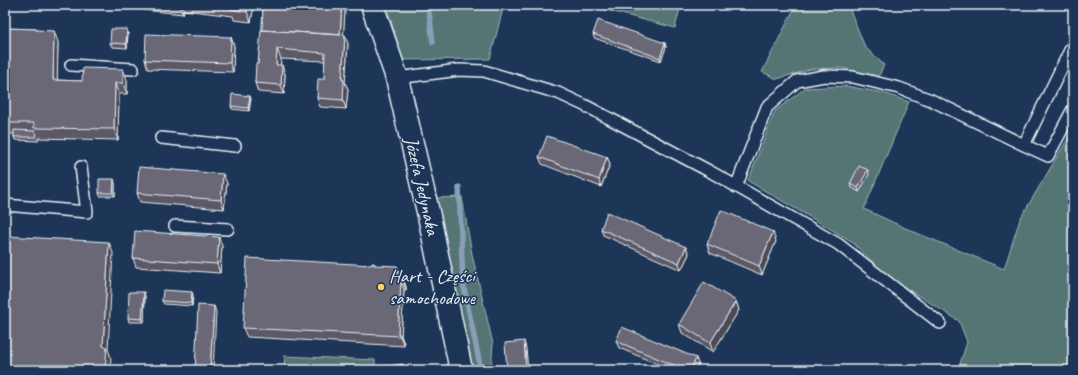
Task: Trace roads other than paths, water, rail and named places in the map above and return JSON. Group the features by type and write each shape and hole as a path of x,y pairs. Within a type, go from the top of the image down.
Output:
{"street":[{"name":"Józefa Jedynaka","path":"372,5 397,78 429,216 462,370"}],"lane":[{"path":"1024,145 1073,44"},
{"path":"71,66 133,69"},
{"path":"397,78 459,70 484,71 558,93 586,106 711,172 838,244 940,323"},
{"path":"736,187 767,107 797,81 824,76 853,77 899,88 931,100 1048,156 1073,109"},
{"path":"161,138 235,146"},
{"path":"5,205 87,212 81,167"},
{"path":"174,226 228,229"}],"waterway":[{"path":"428,5 433,42"},
{"path":"459,187 463,283 481,370"}],"place":[{"name":"Hart - Części samochodowe","path":"381,287"}]}
